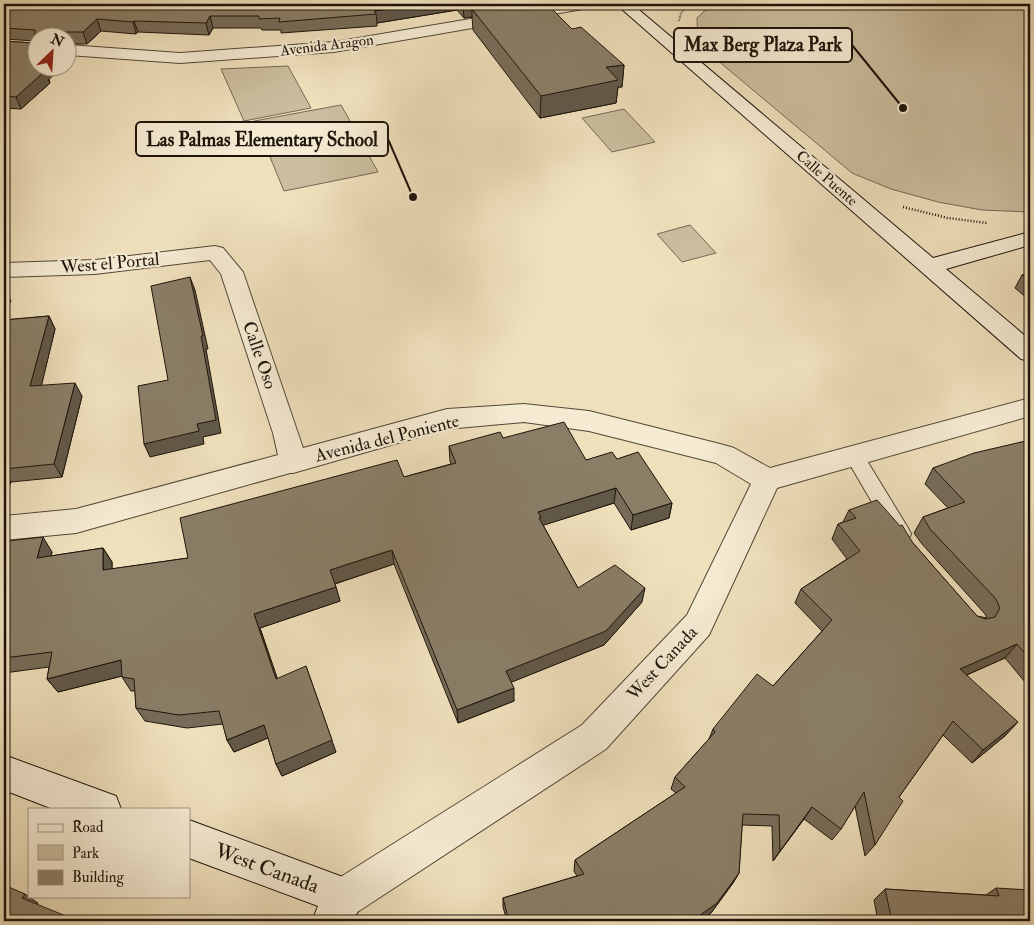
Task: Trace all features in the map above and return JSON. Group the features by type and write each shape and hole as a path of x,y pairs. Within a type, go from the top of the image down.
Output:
{"street":[{"name":"Avenida Aragon","path":"78,51 180,58 334,47 583,4"},
{"name":"Calle Puente","path":"623,4 930,266 1030,354"},
{"path":"930,266 1030,238"},
{"name":"West el Portal","path":"4,270 95,267 215,253"},
{"name":"Calle Oso","path":"215,253 232,272 286,433 294,463"},
{"path":"767,480 1030,407"},
{"name":"Avenida del Poniente","path":"4,528 76,520 294,463 447,419 524,413 589,422 724,455 767,480"},
{"name":"West Canada","path":"190,840 339,909 594,736 698,625 767,480"},
{"path":"4,773 100,808"}],"lane":[{"path":"854,456 913,550"}],"path":[{"path":"903,207 948,218 993,224"}],"green space":[{"path":"712,4 1015,4 1030,12 1030,212 982,210 938,202 891,189 852,173 698,44 697,18"},
{"path":"288,66 311,108 244,121 221,69"},
{"path":"341,105 358,135 268,153 254,121"},
{"path":"624,109 655,142 612,152 582,118"},
{"path":"360,139 378,172 284,191 270,157"},
{"path":"690,225 716,253 682,262 657,234"}],"building":[{"path":"4,4 420,4 374,11 376,14 279,22 280,18 259,19 259,16 210,16 206,23 133,22 97,19 83,32 78,32 78,28 28,28 28,30 4,28"},
{"path":"461,4 479,4 463,6"},
{"path":"503,4 547,4 572,29 581,27 624,65 606,67 618,80 541,96 472,9"},
{"path":"4,41 28,43 28,78 37,78 16,97 4,96"},
{"path":"1030,273 1030,282 1022,275"},
{"path":"190,277 203,336 201,336 216,420 197,424 199,431 144,444 138,386 168,380 151,286"},
{"path":"49,316 30,386 75,383 54,464 4,469 4,320"},
{"path":"564,422 586,460 612,452 617,459 638,452 672,503 633,515 616,488 538,512 541,517 539,518 578,588 615,565 645,588 606,631 506,671 514,688 457,710 392,550 330,570 336,587 254,614 276,679 306,666 332,740 276,764 264,725 227,740 219,711 179,715 136,708 134,679 122,677 121,660 47,679 52,652 4,658 4,546 6,546 7,541 43,537 37,558 103,548 103,570 188,558 180,518 397,460 404,477 456,463 449,446 500,432 503,438"},
{"path":"1030,440 1030,660 1017,644 960,669 1018,722 983,750 953,721 899,797 903,801 875,845 864,792 841,829 812,807 780,851 779,815 743,814 739,873 717,903 692,921 509,921 503,898 584,874 575,860 685,787 675,777 715,732 713,729 757,674 773,686 832,620 801,589 860,551 838,524 856,518 849,510 877,500 900,526 902,525 913,543 977,616 986,619 995,617 1000,608 996,599 930,529 923,517 965,502 933,468 974,453"},
{"path":"4,885 25,894 22,898 78,921 4,921"},
{"path":"996,888 1030,890 1030,921 892,921 885,889 999,896"}],"place":[{"name":"Max Berg Plaza Park","path":"903,108"},
{"name":"Las Palmas Elementary School","path":"413,197"}]}
